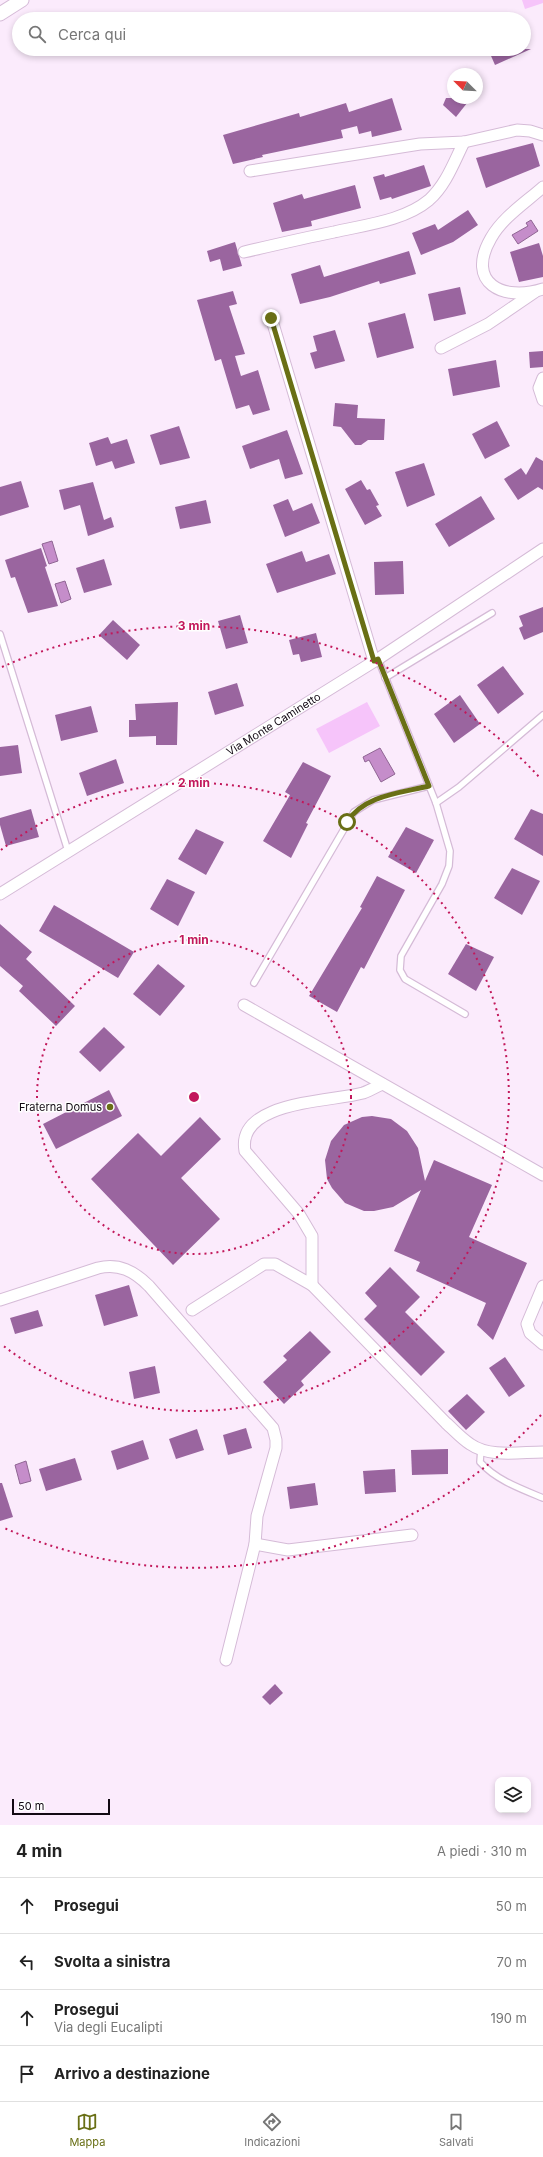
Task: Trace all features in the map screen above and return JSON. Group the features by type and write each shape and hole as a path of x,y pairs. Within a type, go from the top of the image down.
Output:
{"street":[{"path":"0,14 22,0"},
{"path":"250,171 420,144 464,142 517,130 530,130 543,135"},
{"path":"244,252 383,221 417,208 429,200 439,188 450,172 464,142"},
{"path":"540,290 507,292 495,288 486,277 483,260 488,243 502,223 543,187"},
{"path":"442,348 488,324 540,290"},
{"path":"271,318 376,660"},
{"path":"543,378 539,388 543,400"},
{"name":"Via Monte Caminetto","path":"0,894 376,660 543,549"},
{"path":"244,1005 543,1175"},
{"path":"312,1285 312,1236 299,1214 245,1152 243,1141 253,1123 276,1109 364,1093 382,1084"},
{"path":"192,1310 264,1264 275,1264 312,1285 446,1423 469,1443 481,1450 492,1452 543,1452"},
{"path":"0,1300 104,1266 117,1266 125,1268 149,1286 270,1425 275,1433 276,1448 257,1516 255,1544 226,1660"},
{"path":"543,1286 528,1324 530,1333 543,1344"},
{"path":"255,1544 266,1548 288,1550 412,1535"}],"lane":[{"path":"386,678 492,613"},
{"path":"0,634 68,851"},
{"path":"376,660 386,678 436,803 450,851 449,866 438,894 402,956 400,970 405,978 465,1014"},
{"path":"436,803 459,787 543,715"},
{"path":"254,983 354,812 373,800 429,786"},
{"path":"481,1450 480,1462 488,1470 515,1486 543,1498"}],"shaded area":[{"path":"522,0 543,0 543,3 525,9"},
{"path":"531,220 538,231 518,244 512,235 528,226 526,223"},
{"path":"52,541 58,561 49,564 42,544"},
{"path":"65,581 71,599 61,603 55,584"},
{"path":"367,702 380,726 329,753 316,729"},
{"path":"380,748 395,774 381,782 369,760 365,762 363,757"},
{"path":"26,1461 31,1481 20,1484 15,1465"}],"building":[{"path":"491,56 515,56 495,65"},
{"path":"392,98 402,130 372,137 371,131 359,134 357,126 341,130 343,138 262,155 263,157 233,164 223,135 299,113 300,117 346,103 349,112"},
{"path":"446,98 447,104 466,104 456,117 443,105"},
{"path":"533,143 540,166 486,188 476,158"},
{"path":"424,165 431,186 392,199 391,197 380,200 373,177 384,174 385,177"},
{"path":"355,185 361,208 311,221 312,226 282,232 273,203 302,194 304,199"},
{"path":"468,210 478,225 453,242 421,255 412,233 435,224 438,230"},
{"path":"235,242 242,266 223,271 220,259 210,262 207,251"},
{"path":"539,243 543,256 543,277 519,282 510,252"},
{"path":"409,251 416,274 380,284 379,281 330,297 300,304 291,274 320,265 324,277"},
{"path":"460,287 466,314 434,321 428,294"},
{"path":"233,291 237,304 229,306 245,354 235,356 241,376 258,370 270,410 253,415 249,405 236,409 221,359 215,361 197,300"},
{"path":"405,313 414,348 377,358 368,323"},
{"path":"335,330 345,361 315,369 310,353 317,351 313,336"},
{"path":"543,351 543,367 530,368 529,352"},
{"path":"496,360 500,387 453,396 448,369"},
{"path":"335,403 358,405 357,418 385,419 384,440 368,440 361,445 355,445 341,427 333,426"},
{"path":"497,421 510,446 485,459 472,434"},
{"path":"179,426 190,458 160,465 150,435"},
{"path":"287,430 303,474 285,479 279,459 250,469 242,446"},
{"path":"108,437 111,444 127,439 135,463 115,469 112,461 96,466 89,443"},
{"path":"536,457 543,461 543,490 538,487 518,500 504,479 521,468 526,475"},
{"path":"424,463 435,495 407,507 395,472"},
{"path":"361,480 367,490 370,489 379,505 376,506 382,516 365,525 345,489"},
{"path":"21,481 29,507 0,516 0,487"},
{"path":"93,482 104,520 111,517 114,527 88,536 80,505 64,510 59,490"},
{"path":"481,496 495,519 449,547 435,524"},
{"path":"288,499 293,511 312,503 320,523 285,537 273,505"},
{"path":"206,500 211,523 180,529 175,507"},
{"path":"41,548 47,566 45,567 58,606 28,613 15,577 11,578 5,560"},
{"path":"302,551 306,562 329,554 336,574 277,593 266,564"},
{"path":"104,559 112,585 84,593 76,568"},
{"path":"403,561 404,594 375,595 374,562"},
{"path":"543,607 543,632 524,640 519,628 523,626 519,616"},
{"path":"240,615 248,643 226,649 218,621"},
{"path":"113,620 140,645 127,660 99,635"},
{"path":"316,633 322,657 301,662 299,654 293,655 289,640"},
{"path":"503,666 524,694 498,714 477,685"},
{"path":"237,683 244,706 215,715 208,692"},
{"path":"460,695 480,724 454,743 434,714"},
{"path":"178,702 177,745 156,745 156,736 129,737 129,720 136,720 135,704"},
{"path":"91,706 98,732 61,741 55,715"},
{"path":"18,745 22,773 0,776 0,747"},
{"path":"116,759 124,783 87,796 79,773"},
{"path":"303,762 331,776 306,823 308,824 291,858 263,841 290,795 285,792"},
{"path":"31,809 39,837 6,846 0,825 0,818"},
{"path":"531,809 543,814 543,856 514,839"},
{"path":"406,827 434,840 416,873 388,857"},
{"path":"196,829 224,842 206,875 178,859"},
{"path":"512,868 540,881 522,915 494,898"},
{"path":"377,876 405,890 364,969 361,967 337,1012 309,996 362,908 360,907"},
{"path":"167,879 195,892 178,926 150,909"},
{"path":"54,905 134,952 118,978 39,931"},
{"path":"0,924 32,952 26,959 75,1006 56,1026 19,991 23,986 0,966"},
{"path":"466,944 494,957 476,991 448,974"},
{"path":"158,964 185,986 160,1016 133,994"},
{"path":"104,1027 125,1047 100,1072 79,1052"},
{"path":"109,1090 122,1116 56,1149 43,1124"},
{"path":"372,1116 391,1119 407,1131 418,1148 425,1181 434,1160 492,1185 469,1237 527,1263 493,1340 477,1325 486,1303 416,1271 420,1262 394,1251 421,1190 393,1207 374,1211 364,1211 345,1203 332,1188 327,1179 325,1160 331,1141 344,1125 362,1117"},
{"path":"200,1117 221,1139 181,1178 220,1219 173,1265 91,1179 138,1133 161,1156"},
{"path":"390,1267 420,1297 405,1312 445,1352 421,1376 364,1319 377,1306 365,1293"},
{"path":"129,1285 138,1316 104,1326 95,1295"},
{"path":"38,1310 43,1326 15,1334 10,1318"},
{"path":"310,1331 331,1352 301,1381 304,1385 284,1404 263,1382 287,1360 283,1356"},
{"path":"505,1357 525,1386 509,1397 489,1368"},
{"path":"155,1366 160,1393 134,1399 129,1372"},
{"path":"467,1394 485,1412 466,1430 448,1411"},
{"path":"246,1428 252,1448 228,1455 223,1435"},
{"path":"197,1429 204,1450 176,1459 169,1439"},
{"path":"143,1440 149,1459 117,1470 111,1451"},
{"path":"448,1449 448,1474 412,1475 411,1450"},
{"path":"75,1458 82,1480 46,1491 39,1469"},
{"path":"395,1469 396,1492 365,1494 363,1471"},
{"path":"0,1483 2,1483 13,1517 0,1521"},
{"path":"315,1483 318,1505 290,1509 287,1487"},
{"path":"275,1684 283,1693 270,1705 262,1697"}],"place":[{"name":"Fraterna Domus","path":"110,1107"}],"route":[{"path":"271,318 374,661 378,659 429,786 373,800 358,808 350,816 347,822"}]}
